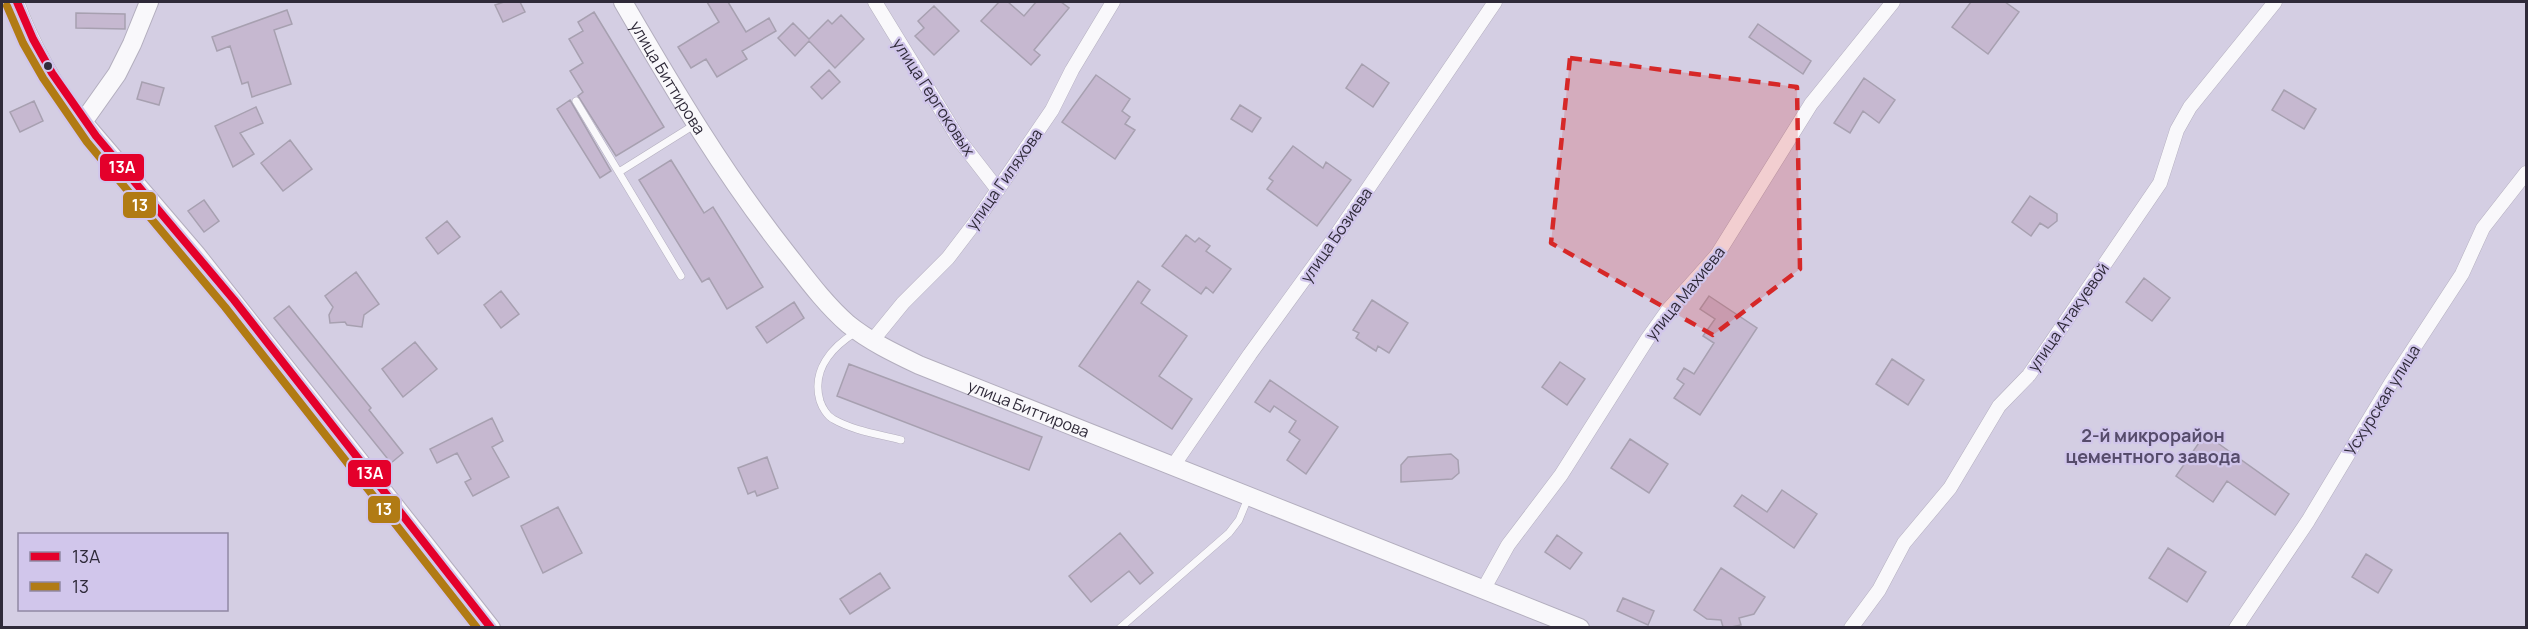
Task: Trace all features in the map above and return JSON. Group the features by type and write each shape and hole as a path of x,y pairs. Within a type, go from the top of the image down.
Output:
{"street":[{"path":"17,2 28,31 46,66 83,122 196,254 491,627"},
{"path":"83,122 117,74 132,45 149,2"},
{"name":"улица Биттирова","path":"623,2 733,180 825,300 865,336 919,365 1580,627"},
{"name":"улица Гергоковых","path":"875,2 960,141 998,190"},
{"name":"улица Гиляхова","path":"865,336 903,303 948,258 998,190 1052,110 1072,70 1113,2"},
{"name":"улица Бозиева","path":"1173,466 1250,354 1362,199 1495,2"},
{"name":"улица Махиева","path":"1483,590 1508,545 1561,475 1648,338 1668,310 1723,246 1811,104 1893,2"},
{"name":"улица Атакуевой","path":"1851,627 1879,590 1904,543 1950,488 1999,406 2029,375 2160,183 2176,130 2190,107 2275,2"},
{"name":"Усхурская улица","path":"2236,627 2308,521 2391,383 2462,274 2484,228 2526,173"}],"lane":[{"path":"576,101 681,276"},
{"path":"620,172 696,123"},
{"path":"865,336 840,342 828,355 817,390 822,405 831,418 855,428 901,440"},
{"path":"1120,627 1229,533 1239,520 1249,496"}],"highlighted area":[{"path":"1570,58 1797,87 1800,269 1713,335 1551,243"}],"building":[{"path":"504,2 520,2 525,12 503,22 495,5"},
{"path":"707,2 728,2 746,32 769,18 776,31 742,51 747,59 717,77 706,59 691,68 678,47 719,22"},
{"path":"999,2 1008,2 1024,16 1036,2 1061,2 1069,8 1034,50 1040,55 1031,65 981,21"},
{"path":"1971,2 2005,2 2019,12 1988,54 1952,27"},
{"path":"934,6 959,31 934,55 915,36 924,28 918,21"},
{"path":"287,10 292,24 274,30 291,84 252,97 248,82 242,84 230,46 217,51 212,37"},
{"path":"594,12 664,127 616,156 578,96 583,92 570,71 583,63 569,39 583,31 578,22"},
{"path":"76,13 125,14 125,29 76,28"},
{"path":"841,15 864,39 835,68 809,41 795,56 778,38 793,23 809,39 828,20 832,24"},
{"path":"1758,24 1811,61 1803,74 1749,37"},
{"path":"1362,64 1389,83 1373,107 1346,88"},
{"path":"829,70 840,82 822,99 811,87"},
{"path":"1096,75 1130,99 1122,111 1130,117 1125,124 1135,130 1115,159 1062,122"},
{"path":"1864,78 1895,100 1879,123 1863,111 1850,133 1834,123"},
{"path":"142,82 164,88 159,105 137,99"},
{"path":"2284,90 2316,109 2304,129 2272,110"},
{"path":"570,100 611,171 600,178 557,109"},
{"path":"34,101 43,121 20,132 10,112"},
{"path":"1240,105 1261,118 1252,132 1231,119"},
{"path":"256,107 263,123 240,133 254,154 233,167 215,126"},
{"path":"290,140 312,169 283,191 261,163"},
{"path":"1293,146 1323,168 1326,162 1351,180 1317,226 1267,189 1273,181 1269,178"},
{"path":"671,160 704,213 713,207 763,287 727,309 709,278 702,282 639,180"},
{"path":"2030,196 2057,214 2057,221 2048,228 2040,223 2031,236 2012,222"},
{"path":"204,200 219,221 204,232 188,211"},
{"path":"447,221 460,237 438,254 426,238"},
{"path":"1186,235 1195,242 1199,238 1210,246 1206,251 1231,269 1213,293 1206,287 1201,294 1162,266"},
{"path":"356,272 379,304 364,315 362,327 347,325 345,322 330,323 329,315 333,307 325,296"},
{"path":"2144,278 2170,298 2152,321 2126,302"},
{"path":"1138,281 1150,290 1141,303 1187,336 1159,376 1192,399 1172,429 1079,366"},
{"path":"501,291 519,314 501,328 484,305"},
{"path":"1709,296 1757,328 1700,415 1674,398 1684,384 1677,379 1684,368 1694,374 1714,343 1703,336 1715,319 1700,309"},
{"path":"1372,300 1408,323 1389,353 1378,346 1376,351 1356,338 1359,333 1353,330"},
{"path":"794,302 804,318 767,343 756,327"},
{"path":"289,306 371,408 369,410 403,453 391,463 274,318"},
{"path":"415,342 437,369 403,397 382,369"},
{"path":"1892,359 1924,380 1908,405 1876,384"},
{"path":"1560,362 1585,379 1567,405 1542,387"},
{"path":"849,364 1042,437 1029,470 837,396"},
{"path":"1270,380 1338,427 1306,474 1287,460 1300,440 1289,432 1296,421 1274,406 1270,412 1255,402"},
{"path":"492,418 503,441 492,447 509,477 473,496 465,482 471,479 457,453 437,463 430,449"},
{"path":"2205,434 2289,494 2275,515 2227,481 2213,502 2176,476"},
{"path":"1630,439 1668,464 1649,493 1611,468"},
{"path":"1451,454 1458,460 1459,473 1452,479 1401,482 1401,465 1408,457"},
{"path":"767,457 778,488 757,496 755,491 748,494 738,468"},
{"path":"1782,490 1817,514 1794,548 1734,506 1742,495 1767,512"},
{"path":"558,507 582,553 543,573 521,526"},
{"path":"1120,533 1153,573 1140,584 1129,571 1091,602 1069,576"},
{"path":"1557,535 1582,553 1570,569 1545,552"},
{"path":"2168,548 2206,572 2187,602 2149,578"},
{"path":"2366,554 2392,570 2378,593 2352,577"},
{"path":"1721,568 1765,597 1754,614 1739,618 1741,625 1723,627 1721,620 1707,619 1694,610"},
{"path":"880,573 890,588 850,614 840,599"},
{"path":"1623,598 1654,611 1648,625 1617,611"}],"transit line":[{"name":"13А","path":"17,2 33,39 52,73 96,136 234,300 491,628"},
{"name":"13","path":"7,6 23,43 43,78 87,142 225,307 477,628"}],"district":[{"name":"2-й микрорайон цементного завода","path":"2153,446"}]}
